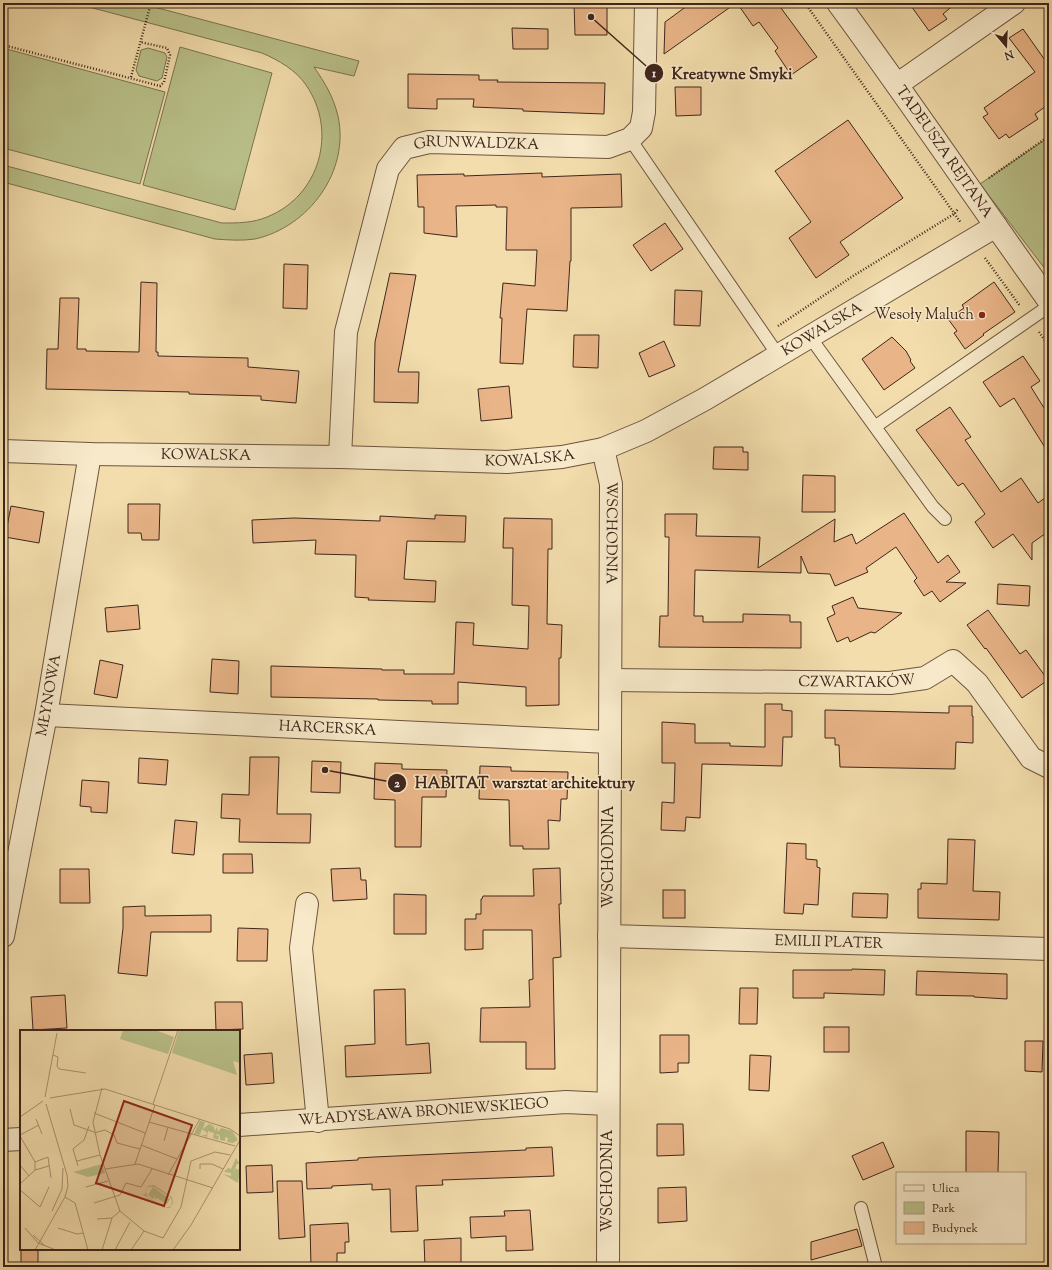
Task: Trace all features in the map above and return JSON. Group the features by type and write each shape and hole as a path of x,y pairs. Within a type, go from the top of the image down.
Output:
{"street":[{"path":"630,139 641,128 644,112 646,3"},
{"name":"TADEUSZA REJTANA","path":"838,3 898,84 970,190 1049,301"},
{"path":"898,84 1014,3"},
{"name":"GRUNWALDZKA","path":"340,457 346,332 388,169 404,148 429,142 608,146 630,139"},
{"name":"KOWALSKA","path":"3,451 90,454 340,457 507,462 562,457 603,449 646,430 705,400 773,348 810,337 996,226"},
{"name":"WSCHODNIA","path":"603,449 611,484 608,1267"},
{"name":"MŁYNOWA","path":"3,936 46,715 90,454"},
{"name":"CZWARTAKÓW","path":"611,680 890,683 925,678 953,661 977,683 1031,758 1049,767"},
{"name":"HARCERSKA","path":"46,715 609,742"},
{"path":"307,904 301,948 318,1121"},
{"name":"EMILII PLATER","path":"609,936 1049,949"},
{"name":"WŁADYSŁAWA BRONIEWSKIEGO","path":"240,1126 566,1102 608,1104"},
{"path":"3,1140 20,1139"}],"lane":[{"path":"630,139 773,348"},
{"path":"876,426 1049,306"},
{"path":"810,337 933,506 945,518"},
{"path":"861,1208 876,1267"}],"path":[{"path":"131,78 151,3"},
{"path":"805,3 972,240 1049,346"},
{"path":"3,45 160,86 164,82 170,55 167,48 140,42"},
{"path":"773,348 773,329 853,276 954,214 970,190 1049,136"}],"green space":[{"path":"74,3 139,3 359,61 354,76 314,67 334,102 338,116 340,137 338,157 331,176 321,194 308,209 275,233 255,239 230,240 215,239 3,182 3,165 222,223 240,223 262,219 285,207 300,194 311,178 318,160 322,141 321,122 316,103 306,85 286,66 262,53"},
{"path":"180,47 272,73 235,210 143,185"},
{"path":"3,48 165,92 140,184 3,148"},
{"path":"148,48 165,53 167,57 162,78 157,81 139,76 136,70 141,50"},
{"path":"1049,137 1049,274 980,184"}],"building":[{"path":"574,3 607,3 607,35 575,35"},
{"path":"691,3 736,3 664,54 665,22"},
{"path":"737,3 788,3 781,8 817,57 791,75 775,51 778,48 759,22 753,26"},
{"path":"909,3 956,3 943,14 947,19 929,31"},
{"path":"512,28 548,29 548,49 513,49"},
{"path":"1023,29 1047,63 1049,62 1049,104 1035,114 1038,119 1009,138 1006,134 999,139 983,117 988,114 984,108 1035,72 1009,38"},
{"path":"408,74 479,75 479,80 498,80 497,82 605,83 604,114 523,111 523,109 473,107 474,99 437,99 437,109 408,108"},
{"path":"675,87 701,87 701,115 676,116"},
{"path":"848,120 903,198 840,242 849,255 816,278 789,238 811,222 775,171"},
{"path":"542,173 542,177 621,174 622,207 571,208 571,261 567,311 527,309 523,364 500,363 502,318 500,318 503,283 535,286 537,250 506,250 507,207 496,207 496,205 456,206 457,237 424,233 424,207 418,207 417,175 464,174 464,176"},
{"path":"665,223 683,249 651,271 633,245"},
{"path":"284,264 308,265 307,309 283,308"},
{"path":"390,273 416,275 398,372 419,372 418,403 374,402 375,342"},
{"path":"141,282 157,283 156,352 158,352 158,356 248,358 248,367 299,371 296,403 261,400 261,396 189,394 189,392 46,389 47,349 58,349 60,298 79,298 77,349 86,349 86,351 139,352"},
{"path":"994,282 1015,312 983,334 984,335 965,349 954,333 957,331 948,319 964,308 962,305"},
{"path":"675,290 702,291 700,326 674,325"},
{"path":"574,335 599,335 598,368 573,367"},
{"path":"892,337 906,351 915,368 884,390 862,359"},
{"path":"664,341 675,366 649,377 639,353"},
{"path":"1023,356 1040,381 1031,387 1049,416 1049,454 1014,398 1000,407 983,382"},
{"path":"509,386 512,418 481,421 478,389"},
{"path":"950,407 971,437 965,440 1001,492 1021,478 1038,503 1049,495 1049,531 1032,543 1032,560 1013,534 993,548 975,522 985,514 963,483 958,486 916,430"},
{"path":"714,447 743,447 743,452 748,452 748,470 713,469"},
{"path":"803,475 835,476 835,512 802,512"},
{"path":"128,504 160,504 159,540 142,540 141,533 128,533"},
{"path":"11,506 44,512 39,543 5,537"},
{"path":"904,513 938,563 948,555 960,572 946,582 966,583 940,602 932,591 924,596 914,581 917,578 896,547 866,568 868,572 835,586 830,574 808,573 801,556 801,573 695,570 694,616 703,616 703,622 743,622 743,614 790,615 790,622 801,622 801,648 659,647 660,616 668,616 669,537 665,537 665,514 697,514 696,536 760,537 758,568 835,519 834,542 852,534 856,544"},
{"path":"435,515 466,516 465,542 407,541 404,579 436,581 435,602 368,600 369,598 355,597 356,555 315,554 316,540 253,543 252,520 294,518 380,521 380,516 435,519"},
{"path":"504,518 552,519 552,549 548,549 547,624 562,625 561,658 559,658 559,705 526,706 526,687 458,682 458,704 432,704 432,701 271,697 271,666 404,670 404,674 454,674 456,622 474,623 473,645 528,649 529,606 512,605 513,548 503,548"},
{"path":"998,584 1030,586 1029,606 997,604"},
{"path":"853,597 858,608 902,613 875,633 871,632 850,642 848,637 837,642 827,618 835,614 832,606"},
{"path":"138,605 140,629 107,632 105,608"},
{"path":"988,610 1020,654 1026,650 1048,680 1022,698 986,648 985,649 967,625"},
{"path":"212,659 239,661 238,694 210,692"},
{"path":"100,660 123,665 117,698 94,694"},
{"path":"765,704 782,704 782,710 792,711 792,737 783,737 782,766 702,764 700,818 686,817 685,831 661,830 662,802 674,803 675,763 662,763 662,722 695,724 695,743 730,743 730,746 765,747"},
{"path":"949,706 972,706 973,716 973,743 956,742 955,769 840,767 839,745 835,745 835,738 825,738 825,710 949,713"},
{"path":"250,757 279,757 277,814 311,814 310,843 239,842 240,819 221,818 222,794 249,795"},
{"path":"139,758 168,760 166,785 138,783"},
{"path":"312,761 341,762 340,793 311,792"},
{"path":"375,763 402,764 402,769 447,770 446,797 422,797 421,847 395,847 395,800 374,799"},
{"path":"480,766 511,767 511,771 568,772 567,799 561,799 560,821 548,820 549,849 523,849 523,846 510,846 509,800 479,799"},
{"path":"82,780 109,782 107,813 91,812 91,807 80,806"},
{"path":"175,820 197,822 194,855 172,853"},
{"path":"948,839 975,840 973,891 1000,892 999,920 918,918 918,889 921,889 921,883 947,884"},
{"path":"787,843 806,844 806,859 817,860 817,867 820,868 818,905 804,904 803,914 784,913"},
{"path":"223,854 252,854 253,873 223,873"},
{"path":"360,868 361,880 366,880 367,899 333,901 331,869"},
{"path":"560,868 561,904 559,904 561,957 553,958 555,1069 526,1069 526,1042 480,1042 481,1008 530,1007 529,980 533,979 532,930 483,930 483,949 465,950 465,919 476,919 476,914 481,914 481,899 483,896 534,896 533,869"},
{"path":"60,869 89,869 90,903 60,903"},
{"path":"663,890 685,890 685,918 663,918"},
{"path":"853,893 888,894 887,918 852,917"},
{"path":"394,894 426,895 426,934 394,934"},
{"path":"145,906 145,916 211,915 211,932 151,932 147,976 118,973 123,928 123,907"},
{"path":"238,928 268,929 267,961 237,961"},
{"path":"793,970 885,970 884,995 824,993 824,998 793,998"},
{"path":"917,971 1007,974 1007,999 974,996 916,995"},
{"path":"740,988 758,988 757,1024 739,1024"},
{"path":"405,989 406,1045 429,1043 431,1073 346,1077 345,1046 375,1044 374,990"},
{"path":"65,995 67,1028 33,1030 31,997"},
{"path":"215,1002 242,1002 243,1029 216,1030"},
{"path":"824,1027 849,1027 849,1052 824,1052"},
{"path":"660,1035 689,1035 689,1063 678,1063 678,1072 660,1073"},
{"path":"1025,1041 1043,1041 1042,1072 1025,1071"},
{"path":"272,1053 274,1083 246,1085 244,1055"},
{"path":"750,1055 771,1056 769,1091 749,1090"},
{"path":"657,1124 683,1124 684,1155 657,1156"},
{"path":"966,1131 999,1132 998,1172 966,1172"},
{"path":"883,1142 894,1167 863,1180 852,1156"},
{"path":"552,1147 554,1176 442,1180 443,1185 416,1186 418,1231 391,1232 390,1189 372,1190 372,1184 307,1189 306,1163 358,1160 358,1158 526,1150 526,1148"},
{"path":"272,1165 273,1192 247,1193 246,1166"},
{"path":"277,1181 302,1181 305,1237 279,1239"},
{"path":"686,1187 687,1221 658,1223 658,1188"},
{"path":"530,1210 533,1250 506,1251 506,1236 471,1238 470,1217 505,1216 504,1211"},
{"path":"348,1223 349,1242 345,1242 345,1253 337,1253 337,1267 311,1267 310,1225"},
{"path":"857,1229 862,1246 811,1260 811,1242"},
{"path":"461,1238 461,1267 425,1267 424,1240"},
{"path":"21,1250 38,1250 38,1267 21,1267"}],"place":[{"name":"Kreatywne Smyki","path":"591,17"},
{"name":"Wesoły Maluch","path":"982,315"},
{"name":"HABITAT warsztat architektury","path":"325,770"}]}
